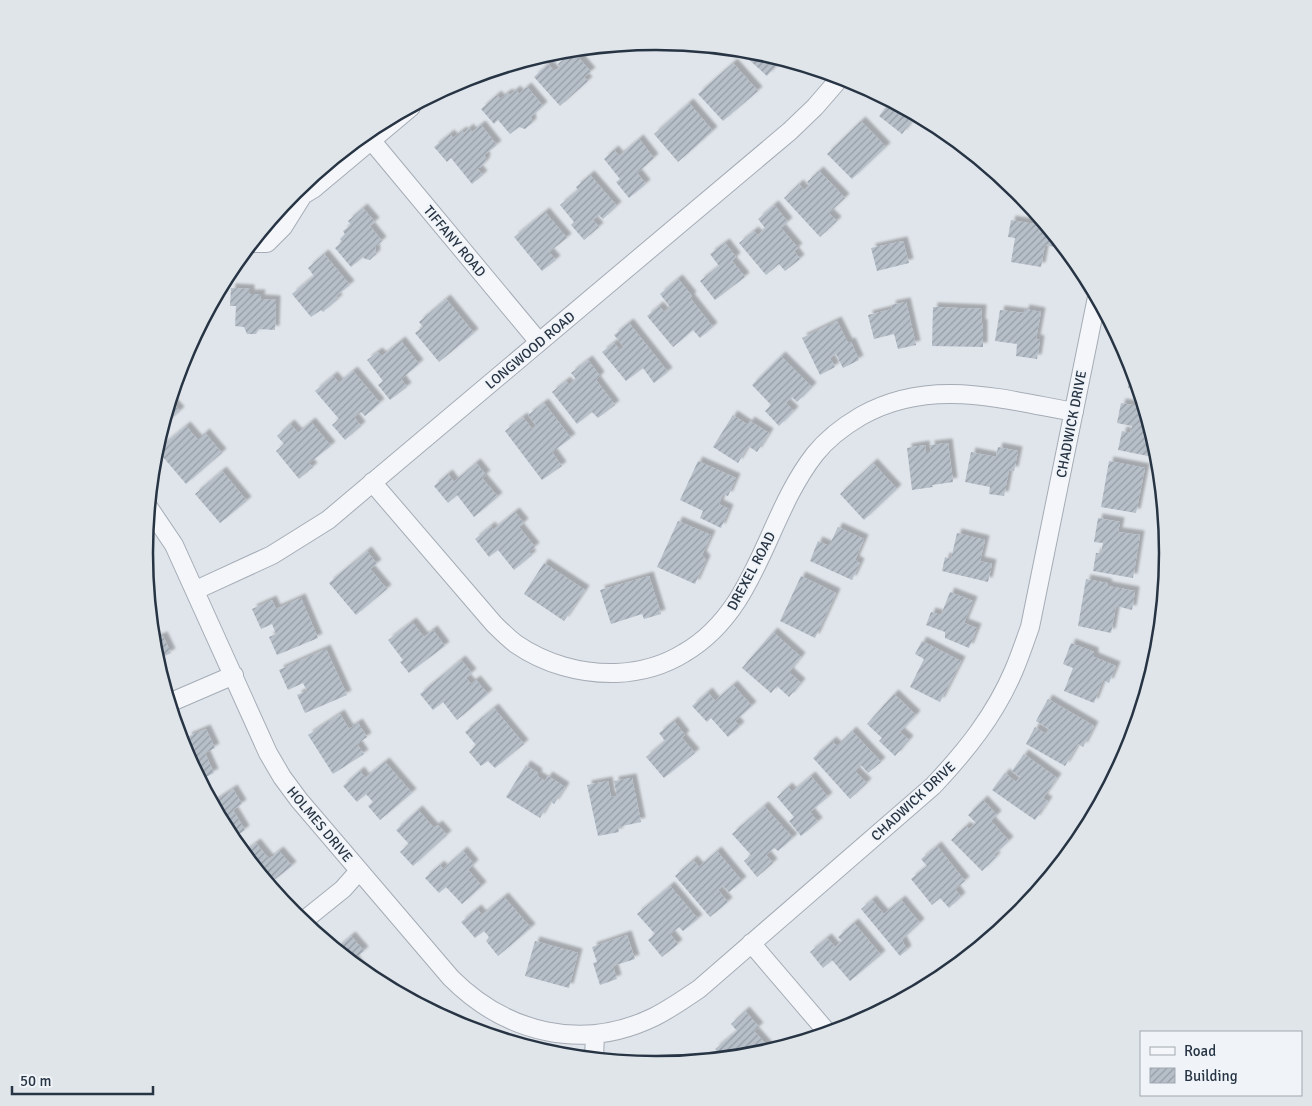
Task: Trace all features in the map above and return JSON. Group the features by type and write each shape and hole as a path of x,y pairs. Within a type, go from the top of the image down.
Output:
{"street":[{"name":"LONGWOOD ROAD","path":"196,590 272,555 328,520 790,131 835,83"},
{"path":"260,243 267,243 283,227 303,195 376,135"},
{"name":"TIFFANY ROAD","path":"371,140 539,342"},
{"name":"CHADWICK DRIVE","path":"595,1034 633,1026 671,1009 699,989 933,786 964,753 990,717 1015,669 1030,627 1094,306"},
{"name":"DREXEL ROAD","path":"372,482 494,624 516,644 544,660 571,669 601,673 631,672 654,667 694,648 724,620 750,579 803,470 829,439 860,416 901,398 946,393 973,394 1074,412"},
{"name":"HOLMES DRIVE","path":"154,516 174,544 268,752 282,777 359,871 451,978 481,1004 504,1018 533,1028 564,1034 595,1034"},
{"path":"175,700 234,675"},
{"path":"308,917 343,889 359,871"},
{"path":"751,943 823,1027"},
{"path":"594,1052 595,1034"}],"building":[{"path":"578,56 591,72 584,77 588,81 560,106 534,77 548,64 554,71 560,67 558,64 564,59"},
{"path":"748,59 777,65 767,76"},
{"path":"733,63 758,91 723,121 698,94"},
{"path":"527,87 543,106 531,117 532,123 525,129 519,127 510,134 498,120 494,124 481,109 497,95 500,99 516,90 519,94"},
{"path":"689,103 713,131 678,162 654,134"},
{"path":"887,106 913,120 902,134 879,116"},
{"path":"861,121 886,147 852,179 827,154"},
{"path":"481,125 497,145 484,155 486,158 485,162 480,168 477,168 483,175 472,184 451,158 447,162 434,147 450,134 453,138 462,131 464,133 469,128 472,132"},
{"path":"639,139 654,158 637,173 646,184 629,198 616,182 620,179 604,159 614,150 619,156"},
{"path":"819,171 845,198 829,213 837,221 820,237 784,198 799,184 804,190 810,185 807,182"},
{"path":"590,175 617,206 603,219 599,215 593,220 599,227 584,240 571,225 574,222 560,205 578,190 576,187"},
{"path":"774,205 788,222 781,228 798,248 794,251 800,259 785,271 779,264 766,275 739,243 754,231 758,235 765,228 758,219"},
{"path":"363,208 375,222 370,226 382,241 375,247 376,254 370,260 363,257 351,267 335,248 342,242 340,239 345,234 343,231 351,225 348,221"},
{"path":"545,212 567,238 549,252 556,260 542,271 514,237"},
{"path":"1011,220 1037,224 1055,247 1045,245 1041,267 1011,262 1015,238 1008,237"},
{"path":"903,241 909,263 877,271 871,248"},
{"path":"725,243 736,257 732,261 745,277 715,300 700,281 719,266 710,254"},
{"path":"324,254 350,285 336,296 338,299 323,312 321,310 311,317 292,294 314,276 308,268"},
{"path":"678,279 713,327 700,338 693,330 673,347 647,316 659,306 664,312 670,307 660,294"},
{"path":"231,288 250,289 250,294 261,294 260,299 276,300 275,330 259,329 256,334 247,334 244,327 235,326 236,306 230,306"},
{"path":"446,299 474,333 439,362 415,333 423,327 419,322"},
{"path":"906,302 916,345 898,349 894,334 874,339 868,315 892,309 891,305"},
{"path":"933,307 982,309 983,347 932,346"},
{"path":"1025,309 1041,312 1036,339 1040,340 1037,359 1016,356 1017,344 995,341 1000,310 1024,313"},
{"path":"837,321 848,343 851,342 859,360 843,368 836,354 830,358 835,367 820,375 802,338"},
{"path":"629,323 668,372 654,383 643,368 626,381 602,352 614,343 620,350 624,347 614,335"},
{"path":"401,341 419,364 401,379 407,387 390,400 378,385 383,381 367,360 378,352 382,356"},
{"path":"781,356 812,387 797,402 792,397 786,403 794,411 779,426 765,411 771,405 752,385"},
{"path":"588,360 600,376 596,380 615,405 598,418 592,412 577,424 552,392 566,381 569,385 576,379 571,373"},
{"path":"353,371 380,403 365,416 361,412 354,417 361,426 345,440 332,425 339,419 315,391 333,376 339,383"},
{"path":"544,403 571,438 552,452 562,466 542,480 505,431 523,417 532,429 536,425 528,415"},
{"path":"1121,403 1137,406 1149,456 1118,450 1122,431 1130,433 1132,426 1117,423"},
{"path":"175,406 180,411 171,419"},
{"path":"733,415 748,425 750,421 769,433 757,452 748,446 738,463 713,447"},
{"path":"311,422 331,446 309,463 313,467 299,479 276,451 284,444 277,436 290,424 298,433"},
{"path":"186,426 198,440 205,433 222,453 186,484 163,457 166,443"},
{"path":"948,443 953,482 912,490 907,448 925,445 926,452 931,452 930,445"},
{"path":"998,447 1018,451 1014,471 1009,470 1004,496 989,494 990,487 965,482 971,452 996,457"},
{"path":"698,461 736,478 728,496 723,494 719,504 729,509 721,528 700,518 703,511 680,500"},
{"path":"1109,461 1145,468 1136,513 1101,507"},
{"path":"476,463 486,475 482,478 498,497 474,517 457,495 448,503 434,486 448,474 454,482"},
{"path":"873,463 897,489 864,520 840,494"},
{"path":"222,471 247,501 220,523 195,494"},
{"path":"515,512 524,523 519,527 535,547 529,552 532,555 514,570 498,550 489,557 475,539 491,526 493,530"},
{"path":"1098,518 1120,522 1118,532 1140,535 1133,578 1093,571 1096,553 1101,553 1103,543 1094,542"},
{"path":"678,521 711,535 702,555 706,560 695,584 657,567"},
{"path":"838,527 864,539 855,560 860,563 852,580 810,561 818,541 829,546"},
{"path":"957,533 985,540 980,561 992,564 988,582 942,571 945,557 951,559"},
{"path":"367,551 377,564 370,569 387,589 356,615 329,583"},
{"path":"544,563 585,590 564,621 524,594"},
{"path":"649,576 661,614 644,619 642,614 611,624 600,590"},
{"path":"801,576 836,593 815,638 780,621"},
{"path":"1086,579 1107,583 1108,586 1135,591 1132,610 1116,606 1111,633 1078,626"},
{"path":"950,592 973,601 964,623 977,628 969,648 945,638 945,632 926,625 931,612 941,615"},
{"path":"301,598 318,638 277,655 269,637 276,634 272,624 261,629 252,609 272,600 276,609"},
{"path":"412,622 424,637 433,630 445,646 409,673 400,662 403,660 388,640"},
{"path":"773,632 801,657 789,672 801,683 789,697 777,686 771,693 742,668"},
{"path":"163,636 171,653 164,656 163,651 160,637"},
{"path":"922,641 961,661 940,702 910,687 924,659 915,654"},
{"path":"1071,643 1094,652 1094,657 1116,666 1109,683 1103,680 1094,703 1064,691 1073,668 1063,664"},
{"path":"326,649 347,695 305,713 297,695 307,691 303,683 288,690 279,670"},
{"path":"461,660 472,673 466,678 471,684 476,680 488,694 457,720 443,702 433,710 420,694"},
{"path":"733,685 752,706 735,721 740,726 728,737 711,718 707,722 692,706 708,692 715,701"},
{"path":"894,694 916,715 900,732 909,740 895,756 879,741 882,738 867,724"},
{"path":"1048,699 1094,726 1083,747 1078,744 1065,766 1026,744 1035,727 1046,734 1049,729 1036,721"},
{"path":"494,708 524,744 495,768 488,761 481,766 469,752 476,745 465,732"},
{"path":"340,714 349,729 358,723 367,737 357,744 364,754 333,774 308,735"},
{"path":"674,721 685,735 682,738 695,753 664,778 646,757 665,741 659,733"},
{"path":"206,729 215,748 205,753 214,773 206,777 188,737"},
{"path":"852,731 881,762 868,773 861,765 855,771 867,783 850,799 813,758 832,741 837,746"},
{"path":"1024,754 1057,778 1043,798 1048,801 1035,820 992,790 1005,773 1016,782 1020,777 1012,771"},
{"path":"385,762 412,793 380,820 368,806 373,802 366,794 357,802 343,786 360,771 365,778"},
{"path":"526,765 538,773 537,776 545,781 548,776 565,787 554,804 550,801 540,818 506,797"},
{"path":"811,776 828,797 810,812 818,822 801,836 789,821 794,817 777,797 788,787 792,792"},
{"path":"632,778 641,822 618,827 619,832 598,836 587,785 608,781 611,797 617,796 614,781"},
{"path":"233,789 242,804 233,810 245,830 239,834 218,799"},
{"path":"983,800 997,815 991,821 1009,841 994,855 996,857 982,871 951,840 966,826 969,829 976,823 968,815"},
{"path":"764,806 793,838 778,851 774,848 766,855 773,863 757,877 744,861 751,855 732,834"},
{"path":"418,810 434,828 438,825 447,835 413,866 400,852 409,844 396,830"},
{"path":"256,843 269,859 279,851 292,866 274,880 249,848"},
{"path":"937,846 965,881 955,889 961,897 949,908 940,898 932,905 911,879 927,866 921,859"},
{"path":"463,851 474,864 468,870 482,886 462,904 446,887 439,893 425,878 440,865 443,869"},
{"path":"717,851 742,881 729,892 723,886 718,890 728,902 710,917 675,876 693,860 699,867"},
{"path":"670,886 698,919 683,931 679,927 670,934 678,944 662,957 648,940 655,934 637,914"},
{"path":"504,897 531,928 498,956 486,941 489,937 484,931 475,938 461,922 477,909 482,915"},
{"path":"872,900 884,914 901,900 920,923 902,940 907,950 900,956 861,909"},
{"path":"854,923 881,955 850,981 832,960 823,968 810,952 827,938 835,947 842,941 838,937"},
{"path":"627,935 635,959 613,966 617,979 600,985 593,963 597,962 592,947"},
{"path":"351,936 364,951 357,957 341,945"},
{"path":"535,941 578,953 569,988 525,976"},
{"path":"745,1011 759,1027 754,1031 765,1044 718,1052 715,1049 737,1031 731,1024"}]}
